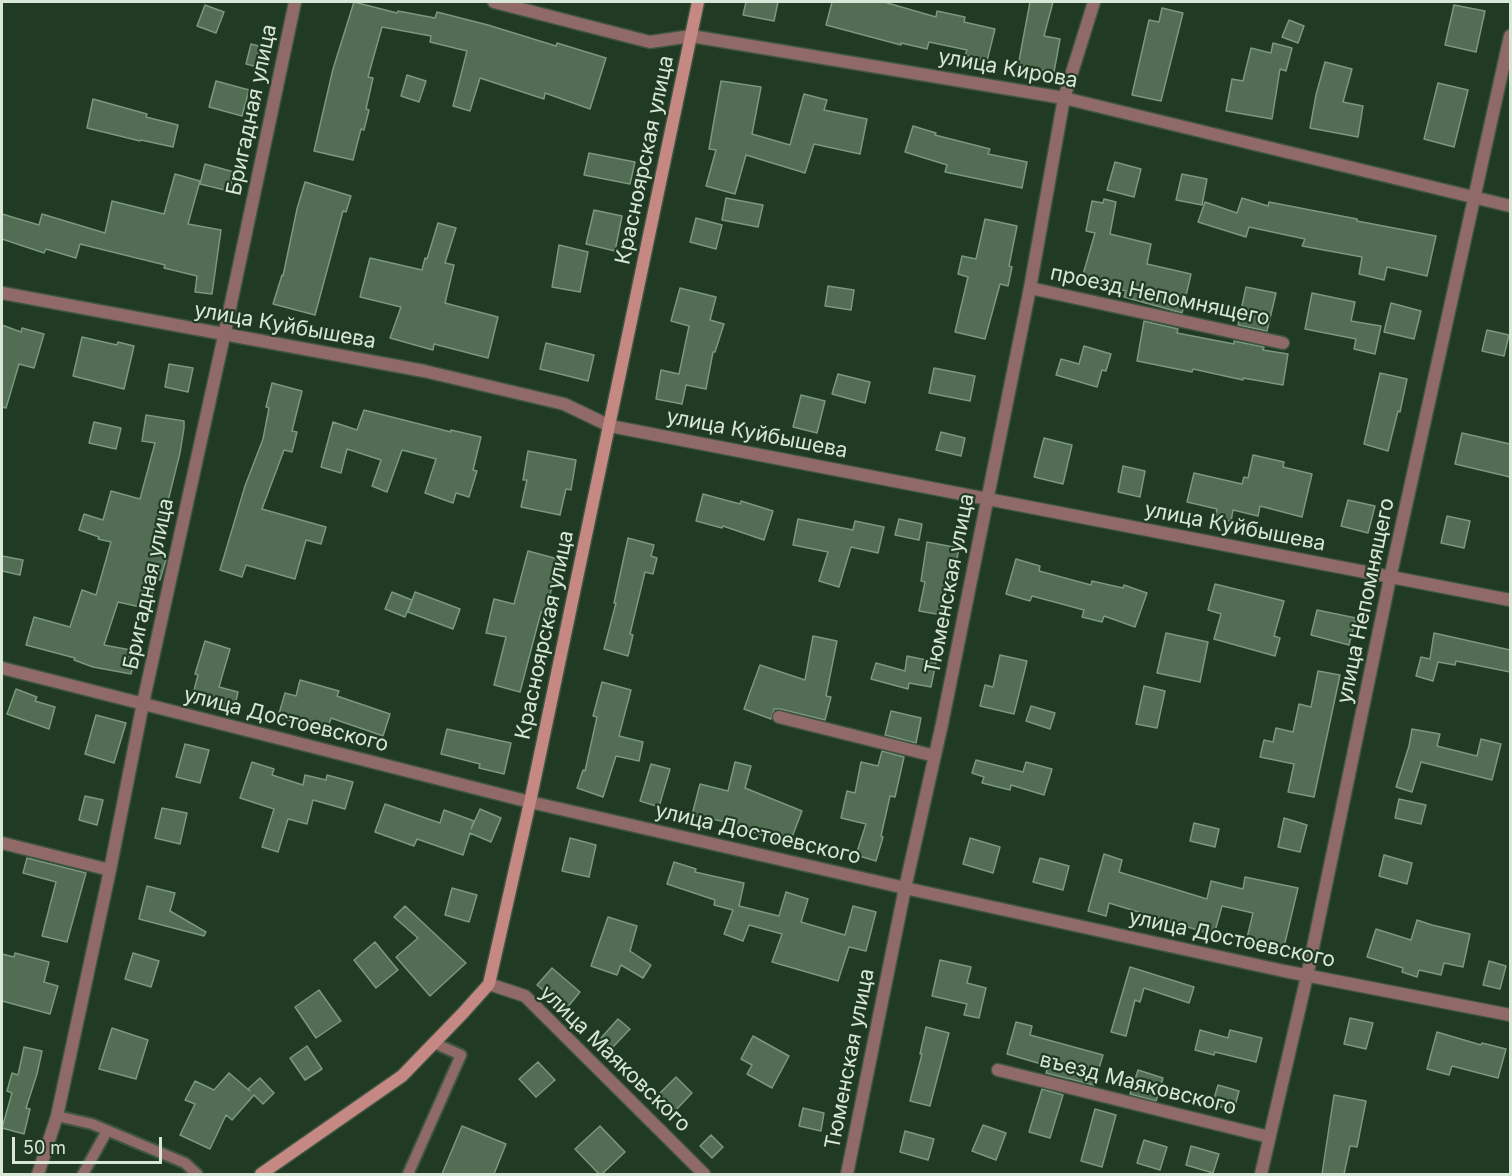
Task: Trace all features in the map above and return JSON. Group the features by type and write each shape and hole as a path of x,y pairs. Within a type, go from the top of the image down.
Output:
{"main road":[{"name":"Красноярская улица","path":"489,984 530,802 698,2"},
{"path":"261,1174 402,1076 489,984"}],"street":[{"name":"Бригадная улица","path":"38,1174 57,1116 143,704 295,2"},
{"name":"улица Кирова","path":"494,2 650,42 691,36 1064,98 1510,206"},
{"name":"Тюменская улица","path":"847,1174 1030,288 1064,98 1094,2"},
{"name":"улица Непомнящего","path":"1261,1174 1306,976 1473,196 1510,36"},
{"name":"проезд Непомнящего","path":"1030,288 1283,343"},
{"name":"улица Куйбышева","path":"2,293 224,336 424,371 564,404 610,426 1510,600"},
{"name":"улица Достоевского","path":"2,668 530,802 905,888 1306,976 1510,1015"},
{"path":"779,717 935,756"},
{"path":"2,843 110,870"},
{"name":"улица Маяковского","path":"489,984 525,996 704,1174"},
{"name":"въезд Маяковского","path":"998,1070 1269,1137"}],"lane":[{"path":"408,1174 461,1054 434,1043"},
{"path":"57,1116 107,1131 184,1163 197,1174"},
{"path":"83,1174 107,1131"}],"building":[{"path":"354,2 397,13 398,11 435,18 437,12 606,58 590,109 545,93 544,99 480,78 470,111 453,106 467,51 430,42 431,36 382,27 368,77 373,78 366,109 369,110 364,130 361,129 353,160 314,151 333,69"},
{"path":"746,2 778,2 774,21 743,15"},
{"path":"832,2 884,2 936,17 937,11 965,17 964,22 995,29 987,61 965,55 967,50 929,42 927,49 901,43 901,45 826,25"},
{"path":"1030,2 1053,2 1044,36 1060,39 1054,72 1018,66"},
{"path":"205,5 224,12 216,33 197,26"},
{"path":"1454,5 1485,11 1476,52 1445,45"},
{"path":"1162,8 1183,13 1161,101 1132,95 1149,20 1159,22"},
{"path":"1289,20 1304,26 1298,43 1282,37"},
{"path":"1273,43 1292,48 1286,71 1280,69 1272,119 1226,111 1232,79 1243,81 1251,48 1271,53"},
{"path":"251,44 267,48 262,68 246,64"},
{"path":"1325,62 1352,69 1343,102 1363,106 1358,137 1310,128"},
{"path":"407,75 426,81 419,102 401,96"},
{"path":"216,81 249,90 242,116 209,107"},
{"path":"721,81 761,87 752,134 790,145 804,94 827,100 824,110 867,119 860,154 814,144 805,173 746,155 735,194 706,186 716,150 709,149"},
{"path":"1438,83 1468,90 1454,147 1424,139"},
{"path":"93,99 178,125 173,147 87,128"},
{"path":"913,126 936,133 935,135 990,149 988,154 1027,162 1022,188 945,172 947,165 905,152"},
{"path":"589,153 635,162 630,184 584,175"},
{"path":"1115,162 1141,169 1134,197 1107,190"},
{"path":"205,164 234,172 229,191 200,184"},
{"path":"175,174 200,181 188,224 221,230 212,294 195,292 197,276 164,268 165,265 80,244 76,258 46,249 44,253 2,239 2,214 39,225 42,214 105,233 112,201 164,214"},
{"path":"1182,174 1207,179 1202,205 1176,200"},
{"path":"305,182 351,196 346,212 343,211 315,315 273,304 283,276"},
{"path":"726,198 763,205 758,227 722,220"},
{"path":"1242,198 1268,206 1269,202 1436,236 1427,276 1387,267 1384,280 1359,274 1362,257 1302,246 1305,239 1249,227 1246,237 1198,222 1205,202 1237,213"},
{"path":"1104,199 1116,202 1110,234 1151,244 1147,264 1191,274 1182,313 1124,297 1126,291 1082,278 1095,233 1086,231 1092,201 1103,203"},
{"path":"594,210 622,216 615,251 586,244"},
{"path":"696,218 722,225 716,249 690,242"},
{"path":"985,219 1017,226 1009,266 1012,267 1008,286 1000,284 985,339 955,332 968,277 958,274 962,256 976,259"},
{"path":"438,223 456,228 445,263 454,265 445,303 498,317 488,358 434,344 433,350 390,338 401,307 360,297 370,258 422,270"},
{"path":"559,245 588,252 580,292 552,287"},
{"path":"828,286 854,290 851,310 825,306"},
{"path":"1246,287 1276,293 1267,331 1238,325"},
{"path":"680,288 716,297 710,320 724,324 715,352 713,352 706,389 686,385 682,404 656,399 661,370 679,374 689,326 671,321"},
{"path":"1312,293 1355,302 1351,321 1381,326 1375,354 1354,349 1356,339 1305,329"},
{"path":"1391,303 1421,311 1414,339 1384,332"},
{"path":"1144,321 1178,329 1177,333 1234,344 1234,341 1264,347 1263,350 1288,354 1283,385 1243,378 1243,380 1193,369 1192,372 1137,361"},
{"path":"2,325 21,332 22,328 44,334 34,368 19,364 6,408 2,407"},
{"path":"1487,330 1509,335 1504,356 1482,351"},
{"path":"82,337 117,345 118,342 134,346 124,389 73,376"},
{"path":"546,343 594,355 588,381 540,369"},
{"path":"1084,346 1111,354 1106,371 1102,370 1097,387 1056,375 1061,359 1079,364"},
{"path":"169,364 193,368 188,392 165,387"},
{"path":"934,368 975,376 970,401 929,393"},
{"path":"1380,373 1407,379 1388,451 1364,444"},
{"path":"838,374 870,382 865,403 832,394"},
{"path":"272,383 302,391 292,431 297,432 292,452 284,450 262,509 326,527 321,544 306,540 295,579 246,565 242,577 220,570 245,486 263,439 269,408 266,407"},
{"path":"801,395 825,401 817,433 793,427"},
{"path":"364,410 451,432 451,430 481,437 473,470 477,471 469,497 456,493 453,503 425,493 436,459 402,450 387,492 372,486 381,460 347,449 341,473 321,467 333,422 357,430"},
{"path":"146,415 184,421 184,428 155,553 167,556 160,580 156,579 149,609 118,602 104,645 136,651 131,674 93,667 74,660 75,658 26,645 34,617 70,627 82,590 96,595 111,542 79,530 84,514 103,520 111,491 140,499 155,443 142,441"},
{"path":"94,422 121,428 116,449 89,443"},
{"path":"941,432 965,438 961,456 936,450"},
{"path":"1462,433 1510,444 1510,477 1455,464"},
{"path":"1044,438 1072,445 1063,484 1034,477"},
{"path":"528,451 576,460 571,490 566,489 560,515 521,507 527,480 523,480"},
{"path":"1253,455 1284,462 1283,467 1312,474 1302,517 1260,506 1258,516 1233,510 1231,521 1215,518 1217,509 1187,502 1194,473 1242,484 1244,477 1248,478"},
{"path":"1123,466 1145,471 1140,497 1118,492"},
{"path":"703,494 740,504 741,501 773,511 764,540 723,526 722,528 696,521"},
{"path":"1348,500 1375,506 1368,533 1341,526"},
{"path":"1447,516 1470,521 1464,548 1441,543"},
{"path":"798,519 853,530 855,521 884,527 878,553 851,547 839,587 819,581 828,552 793,545"},
{"path":"899,519 922,524 919,540 895,535"},
{"path":"628,538 654,545 651,556 657,558 653,574 645,572 630,634 633,635 628,656 604,649 616,603 614,603"},
{"path":"927,542 959,548 952,587 948,585 942,615 919,611 925,582 921,581"},
{"path":"528,551 558,559 546,613 541,612 520,692 494,685 506,637 486,633 494,599 514,604"},
{"path":"2,556 23,560 20,575 2,571"},
{"path":"1016,559 1040,566 1039,571 1091,585 1092,581 1123,588 1124,585 1147,593 1135,627 1104,616 1102,622 1082,617 1084,610 1032,596 1030,601 1006,594"},
{"path":"1215,584 1284,601 1274,636 1280,638 1275,656 1214,639 1221,614 1208,610"},
{"path":"392,592 412,600 405,617 385,609"},
{"path":"415,592 460,609 453,629 408,612"},
{"path":"1317,610 1356,618 1349,645 1311,635"},
{"path":"1166,633 1208,642 1200,682 1157,673"},
{"path":"1434,633 1510,650 1510,672 1456,661 1455,665 1438,662 1433,681 1416,676 1421,657 1430,659"},
{"path":"813,636 837,641 826,696 831,697 825,720 780,709 774,709 771,719 744,709 760,665 805,680"},
{"path":"205,641 230,649 219,687 238,692 234,709 192,698 198,675 195,674"},
{"path":"1000,655 1027,661 1014,714 980,706 985,685 993,687"},
{"path":"907,656 936,662 931,687 909,683 908,689 871,679 876,663 905,671"},
{"path":"1318,671 1340,675 1314,797 1288,792 1294,764 1260,757 1264,740 1273,742 1276,728 1293,732 1299,704 1311,707"},
{"path":"300,680 339,691 337,696 390,714 383,736 331,718 327,731 278,717 285,693 296,696"},
{"path":"602,682 631,690 619,736 643,742 639,761 616,756 603,797 577,788 583,770 585,771 597,717 593,716"},
{"path":"1144,686 1165,691 1157,728 1136,724"},
{"path":"16,689 37,697 35,701 55,707 49,729 7,714"},
{"path":"1031,706 1055,713 1050,729 1026,721"},
{"path":"891,711 921,718 916,743 885,735"},
{"path":"96,715 126,723 114,763 85,754"},
{"path":"447,729 511,743 504,774 479,768 480,764 441,754"},
{"path":"1412,729 1440,734 1437,746 1477,756 1481,739 1501,744 1492,780 1421,762 1412,792 1396,787"},
{"path":"185,744 209,750 200,783 176,777"},
{"path":"882,751 904,757 895,797 890,796 876,861 856,855 866,824 841,818 847,791 855,793 861,762 878,766"},
{"path":"976,760 1023,772 1026,762 1052,769 1044,795 1011,785 1010,790 982,783 984,777 972,773"},
{"path":"252,762 274,769 272,775 303,785 305,775 326,780 327,775 353,782 345,809 313,800 307,824 288,819 278,852 262,847 274,809 240,798"},
{"path":"735,762 751,766 745,788 802,811 789,845 726,822 692,815 700,784 728,791"},
{"path":"651,764 670,769 659,807 640,801"},
{"path":"85,796 103,800 97,825 79,820"},
{"path":"1399,799 1426,805 1421,824 1395,818"},
{"path":"385,804 440,823 444,810 474,821 471,829 480,809 501,818 491,842 470,833 463,855 417,839 414,846 375,832"},
{"path":"162,808 187,813 180,844 155,838"},
{"path":"1284,818 1307,825 1300,852 1278,847"},
{"path":"1194,823 1219,829 1215,847 1190,841"},
{"path":"570,838 596,845 589,877 562,871"},
{"path":"970,838 1000,847 993,873 963,864"},
{"path":"1104,854 1122,860 1119,872 1207,899 1211,881 1243,889 1245,877 1298,888 1283,951 1246,942 1253,913 1222,906 1214,935 1109,903 1106,916 1088,911"},
{"path":"1384,855 1412,863 1407,884 1379,876"},
{"path":"27,858 86,873 67,942 42,936 56,882 23,873"},
{"path":"1040,858 1069,866 1063,890 1033,882"},
{"path":"674,862 696,869 695,872 744,883 739,906 779,916 786,892 808,899 801,922 845,935 853,906 876,912 866,951 849,947 838,981 772,962 782,934 749,925 743,941 724,934 733,910 714,905 715,900 667,884"},
{"path":"147,886 175,893 170,911 206,932 204,936 139,919"},
{"path":"452,888 477,895 469,922 445,915"},
{"path":"405,906 466,963 430,996 396,957 418,938 394,917"},
{"path":"608,917 637,926 630,951 651,965 643,978 621,965 617,975 591,966"},
{"path":"1417,920 1470,934 1463,967 1444,963 1441,975 1419,970 1417,977 1402,972 1403,968 1367,957 1376,929 1411,940"},
{"path":"375,942 398,970 376,988 354,960"},
{"path":"15,953 49,962 44,982 58,986 50,1014 2,1001 2,954 14,957"},
{"path":"133,953 159,961 151,987 125,979"},
{"path":"940,960 971,967 967,983 986,988 979,1018 964,1015 967,1004 932,996"},
{"path":"1489,961 1506,966 1500,989 1483,985"},
{"path":"1130,967 1194,987 1189,1003 1144,988 1140,1002 1135,1000 1126,1036 1111,1032"},
{"path":"552,968 580,992 566,1009 537,985"},
{"path":"319,990 341,1021 316,1038 295,1007"},
{"path":"1350,1018 1373,1023 1366,1049 1344,1044"},
{"path":"618,1019 630,1029 612,1048 601,1038"},
{"path":"1016,1022 1032,1026 1030,1035 1103,1055 1094,1085 1046,1073 1048,1066 1007,1054"},
{"path":"926,1027 949,1033 930,1106 910,1101"},
{"path":"112,1028 148,1040 136,1079 99,1069"},
{"path":"1200,1030 1228,1038 1230,1030 1262,1038 1256,1062 1215,1052 1214,1055 1195,1050"},
{"path":"1437,1032 1481,1045 1482,1043 1506,1049 1498,1078 1452,1066 1449,1075 1427,1069"},
{"path":"753,1036 789,1056 772,1088 747,1074 752,1065 741,1059"},
{"path":"307,1046 322,1069 305,1080 290,1058"},
{"path":"24,1047 42,1051 26,1108 30,1109 24,1134 2,1128 12,1093 7,1091 12,1073 18,1075"},
{"path":"538,1062 555,1080 536,1097 519,1079"},
{"path":"1138,1070 1163,1078 1156,1101 1130,1094"},
{"path":"229,1073 250,1091 248,1089 260,1078 274,1093 263,1104 254,1095 232,1120 226,1115 210,1149 180,1135 195,1104 185,1100 195,1081 214,1090"},
{"path":"676,1077 692,1093 674,1112 657,1096"},
{"path":"1218,1085 1239,1091 1234,1110 1212,1105"},
{"path":"1042,1089 1063,1095 1050,1138 1029,1132"},
{"path":"1334,1095 1366,1101 1357,1147 1350,1146 1344,1174 1322,1174"},
{"path":"803,1108 824,1113 821,1131 799,1126"},
{"path":"1095,1109 1116,1115 1102,1167 1081,1161"},
{"path":"983,1125 1006,1133 996,1160 972,1151"},
{"path":"462,1126 506,1144 494,1174 442,1174"},
{"path":"600,1126 625,1152 602,1174 599,1174 575,1149"},
{"path":"905,1131 934,1139 928,1160 900,1152"},
{"path":"711,1135 723,1147 712,1158 700,1146"},
{"path":"1144,1140 1167,1147 1160,1170 1137,1163"},
{"path":"1191,1146 1219,1154 1213,1173 1186,1165"}]}
